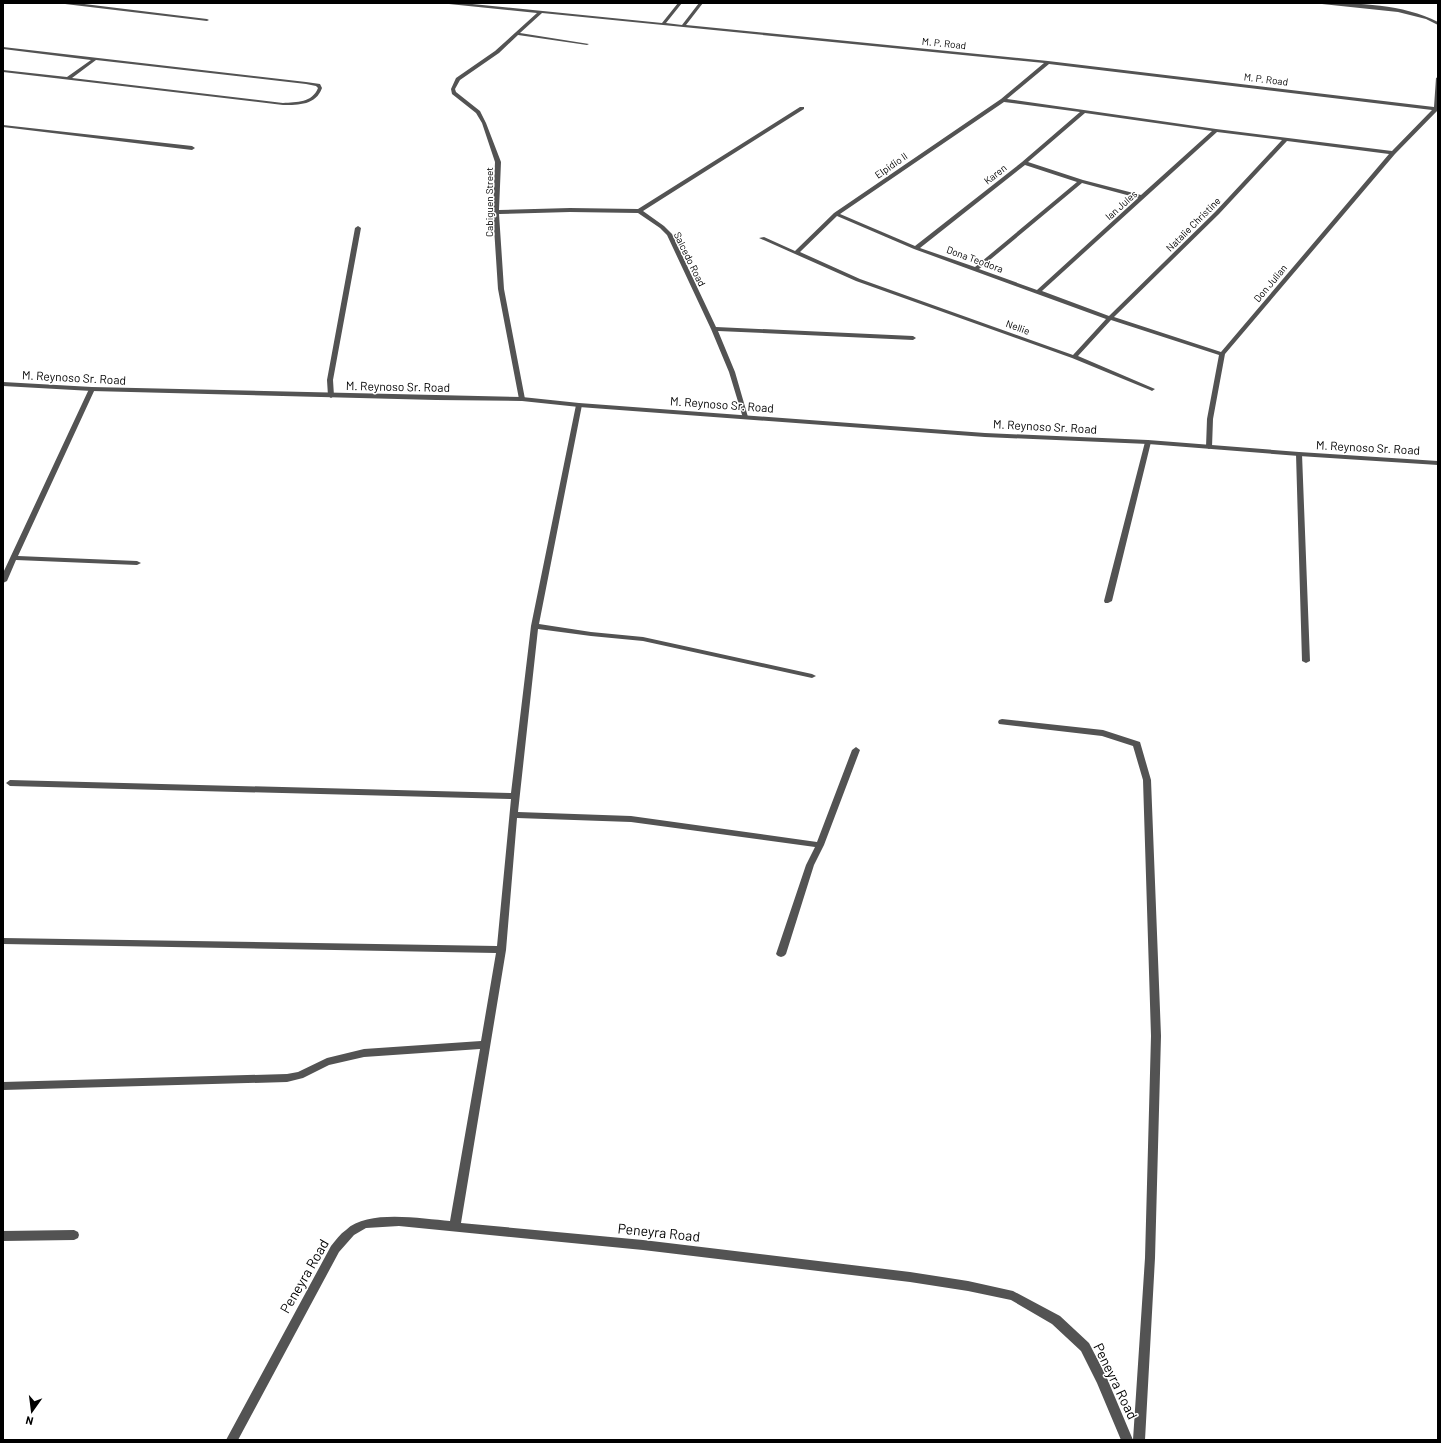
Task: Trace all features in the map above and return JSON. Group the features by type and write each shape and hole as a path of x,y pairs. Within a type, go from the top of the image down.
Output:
{"street":[{"path":"65,3 207,20"},
{"name":"M. P. Road","path":"449,3 1048,62 1437,109"},
{"path":"662,24 680,3"},
{"path":"683,26 701,3"},
{"path":"1322,3 1407,12 1430,19 1438,24"},
{"name":"Cabiguen Street","path":"522,399 501,289 496,212 498,162 492,143 478,112 472,105 454,93 453,89 458,80 497,52 541,12"},
{"path":"517,34 587,44"},
{"path":"3,48 306,83 318,85 320,90 311,100 305,103 283,104 3,71"},
{"path":"67,79 96,58"},
{"name":"Elpidio II","path":"796,253 836,214 1003,100 1048,62"},
{"path":"1437,109 1438,80"},
{"path":"1003,100 1082,112 1393,153"},
{"path":"496,212 570,210 639,211 802,108"},
{"name":"Don Julian","path":"1210,447 1210,419 1222,354 1393,153 1437,109"},
{"name":"Karen","path":"916,248 1024,163 1082,112"},
{"path":"3,126 192,148"},
{"name":"Ian Jules","path":"1038,292 1216,130"},
{"name":"Natalie Christine","path":"1110,318 1217,213 1286,139"},
{"path":"1024,163 1080,181 1142,197"},
{"path":"976,269 1080,181"},
{"name":"Salcedo Road","path":"639,211 657,223 669,234 714,329 732,372 746,417"},
{"name":"Dona Teodora","path":"836,214 916,248 1110,318"},
{"path":"331,396 330,380 358,228"},
{"name":"Nellie","path":"762,238 858,280 1074,357 1152,389"},
{"path":"1074,357 1110,318 1222,354"},
{"path":"714,329 913,338"},
{"name":"M. Reynoso Sr. Road","path":"3,384 92,389 331,396 522,399 578,405 986,434 1148,442 1438,463"},
{"path":"3,581 92,389"},
{"path":"455,1226 501,950 513,815 535,626 578,405"},
{"path":"1108,601 1148,442"},
{"path":"1299,454 1306,661"},
{"path":"14,558 137,563"},
{"path":"535,626 591,634 643,639 812,676"},
{"path":"1002,722 1103,733 1138,744 1147,780 1156,1036 1150,1258 1139,1440"},
{"path":"781,954 810,865 820,845 856,750"},
{"path":"10,783 516,796"},
{"path":"513,815 631,819 820,845"},
{"path":"3,941 501,950"},
{"path":"3,1086 287,1078 300,1075 327,1062 364,1054 485,1045"},
{"name":"Peneyra Road","path":"232,1440 335,1249 350,1232 365,1224 399,1221 643,1245 902,1276 968,1286 1013,1296 1056,1320 1085,1347 1102,1380 1127,1440"},
{"path":"3,1236 74,1235"}]}
